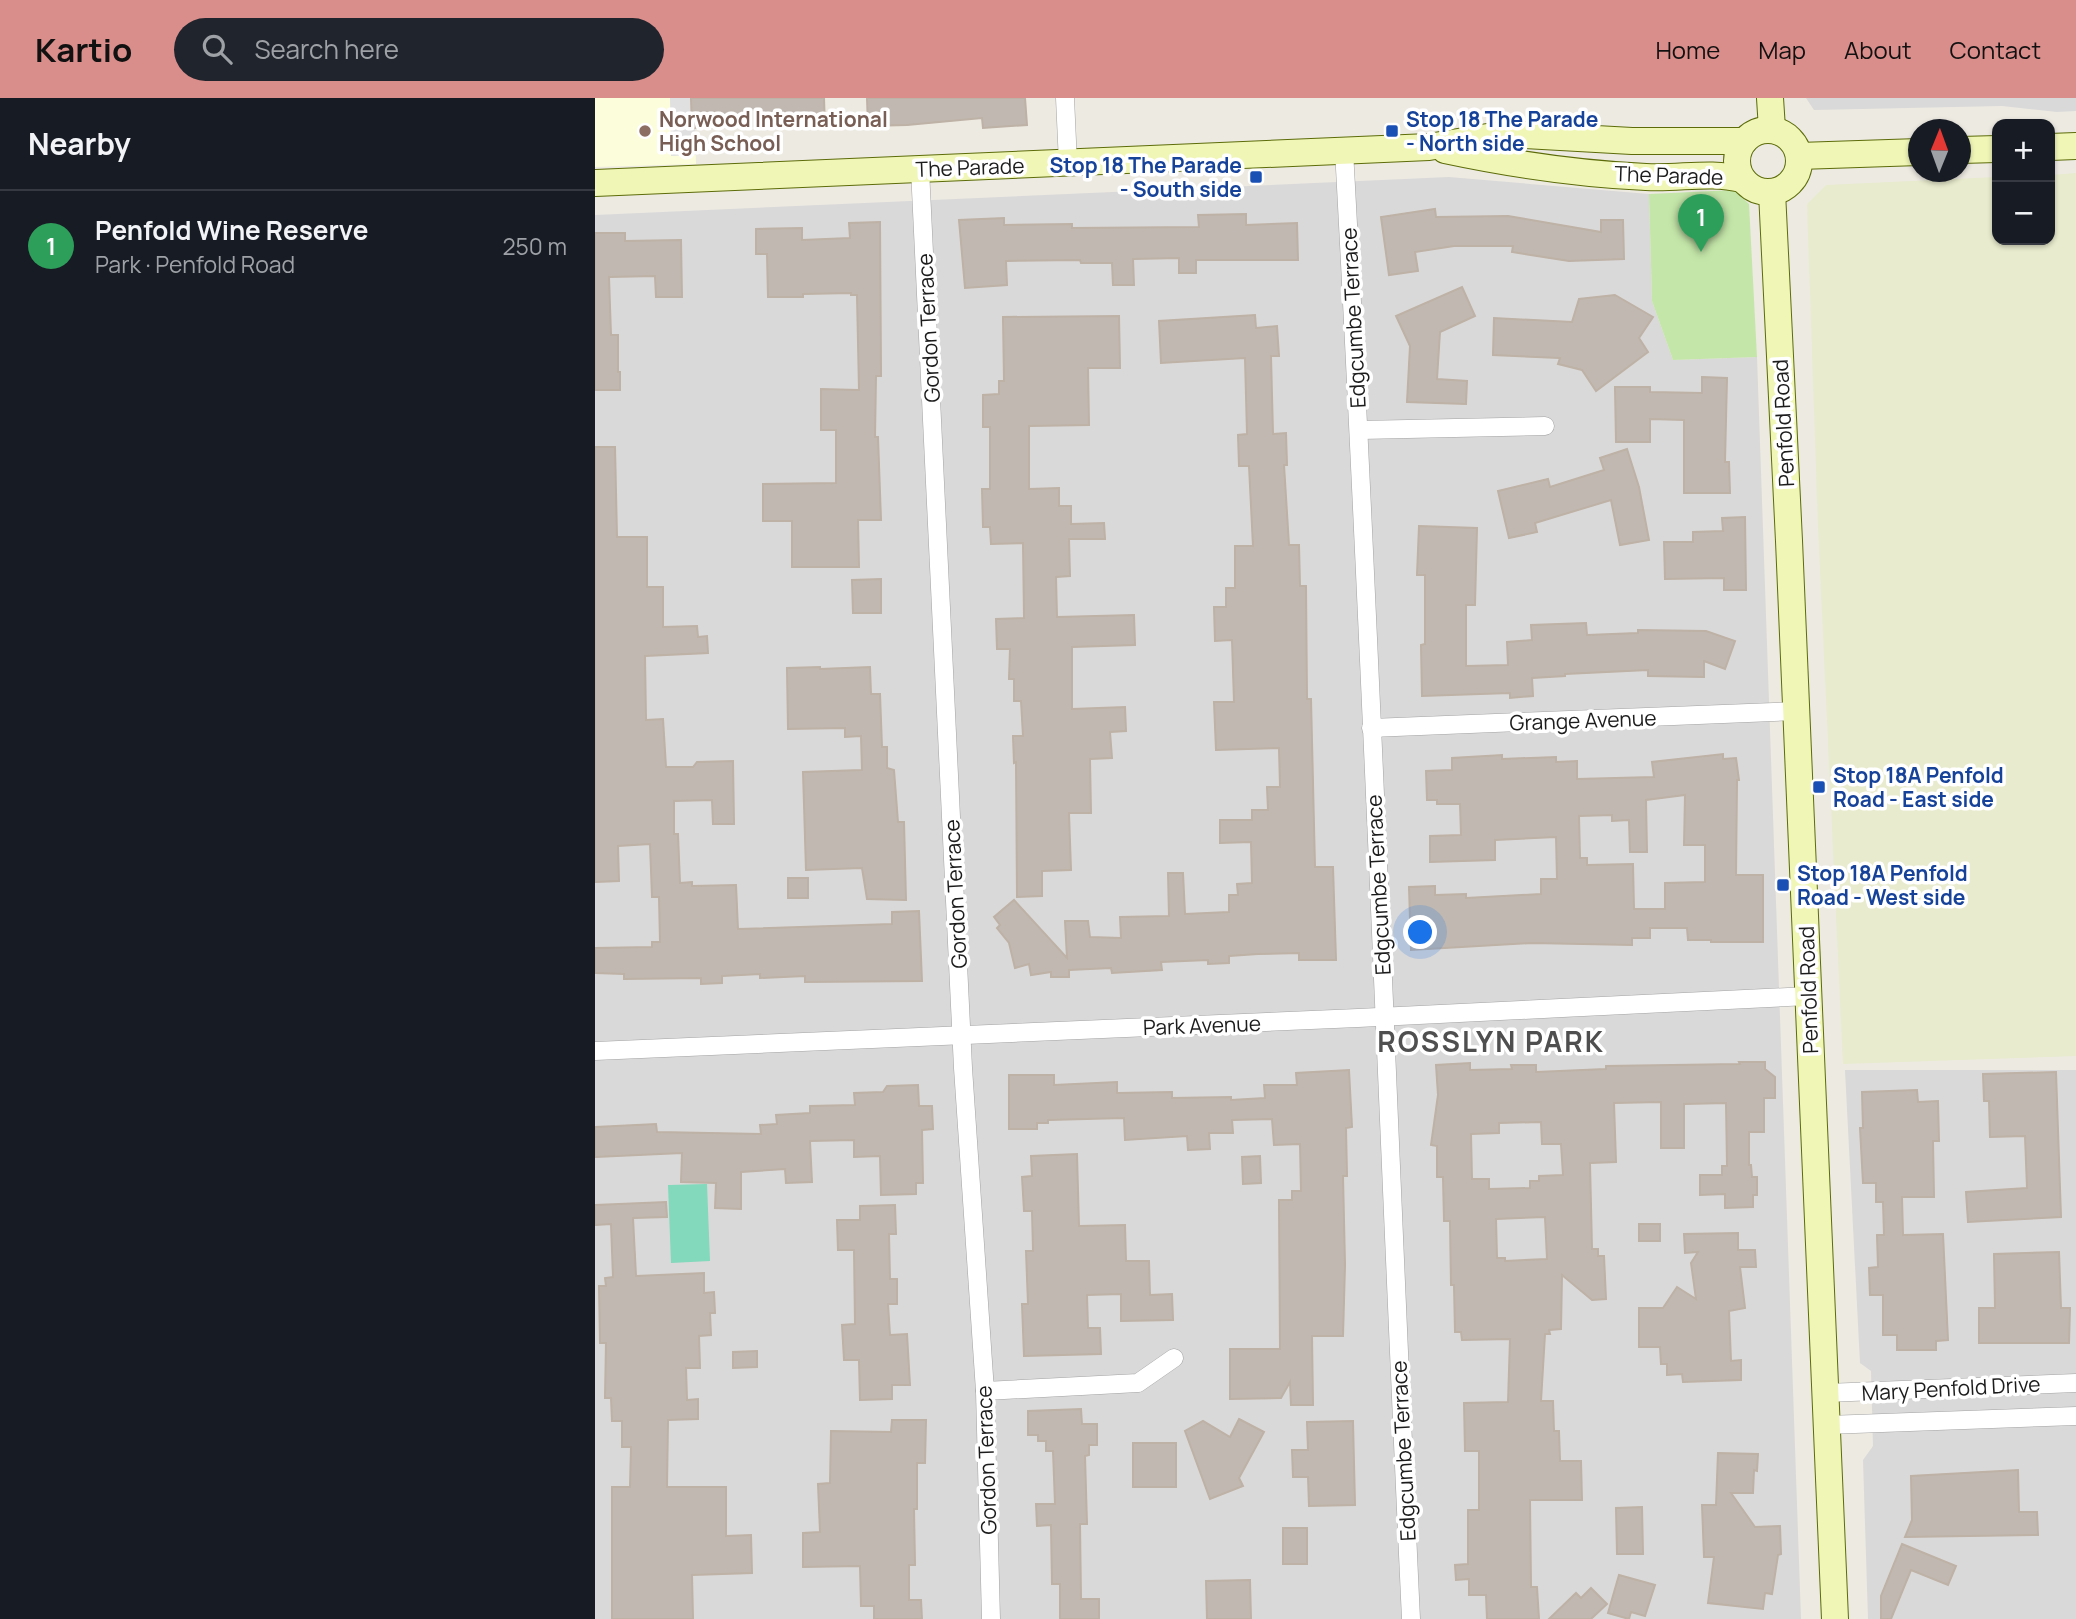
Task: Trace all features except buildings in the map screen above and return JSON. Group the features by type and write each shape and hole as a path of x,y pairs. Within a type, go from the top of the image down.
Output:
{"main road":[{"path":"1770,98 1772,129"},
{"path":"1772,129 1790,138 1800,156 1799,167 1790,184 1772,192 1755,189 1742,179 1737,160 1744,141 1761,130 1772,129"},
{"name":"The Parade","path":"595,183 1429,147 1505,134 1632,141 1744,141"},
{"path":"2055,147 2076,146"},
{"name":"The Parade","path":"1429,147 1504,162 1648,178 1722,174 1742,179"},
{"path":"1971,150 1992,149"},
{"path":"1800,156 1908,152"},
{"name":"Penfold Road","path":"1772,192 1835,1619"}],"street":[{"path":"1065,98 1067,163"},
{"name":"Edgcumbe Terrace","path":"1343,150 1360,430 1411,1619"},
{"name":"Gordon Terrace","path":"920,169 962,1035 985,1391 991,1619"},
{"path":"1360,430 1545,426"},
{"name":"Grange Avenue","path":"1371,728 1796,711"},
{"name":"Park Avenue","path":"595,1051 1808,996"},
{"path":"985,1391 1138,1383 1174,1358"},
{"name":"Mary Penfold Drive","path":"1826,1393 2076,1383"},
{"name":"Mary Penfold Drive","path":"1827,1426 2076,1416"}],"shaded area":[{"name":"Norwood International High School","path":"595,98 694,98 696,164 595,167"},
{"path":"670,98 694,98 696,155 671,156"},
{"path":"1806,98 2076,98 2076,111 2057,112 2002,106 1814,110"},
{"path":"2076,173 2076,1056 1843,1064 1818,526 1807,204 1826,185 1908,181 1971,182 1971,178 1992,177 1992,245 2055,245 2055,175"},
{"path":"1449,177 1649,194 1652,301 1673,360 1757,357 1801,1619 595,1619 595,215"},
{"path":"1845,1070 2076,1070 2076,1619 1868,1619 1863,1460 1873,1446 1871,1371 1860,1363"}],"green space":[{"path":"1734,190 1749,204 1757,357 1673,360 1652,301 1649,194"},
{"path":"707,1184 710,1261 671,1263 668,1185"}],"place":[{"name":"Norwood International High School","path":"645,131"},
{"name":"Stop 18 The Parade - North side","path":"1392,131"},
{"name":"Stop 18 The Parade - South side","path":"1256,177"},
{"name":"Penfold Wine Reserve","path":"1701,252"},
{"name":"Stop 18A Penfold Road - East side","path":"1819,787"},
{"name":"Stop 18A Penfold Road - West side","path":"1783,885"}],"district":[{"name":"ROSSLYN PARK","path":"1491,1041"}]}
